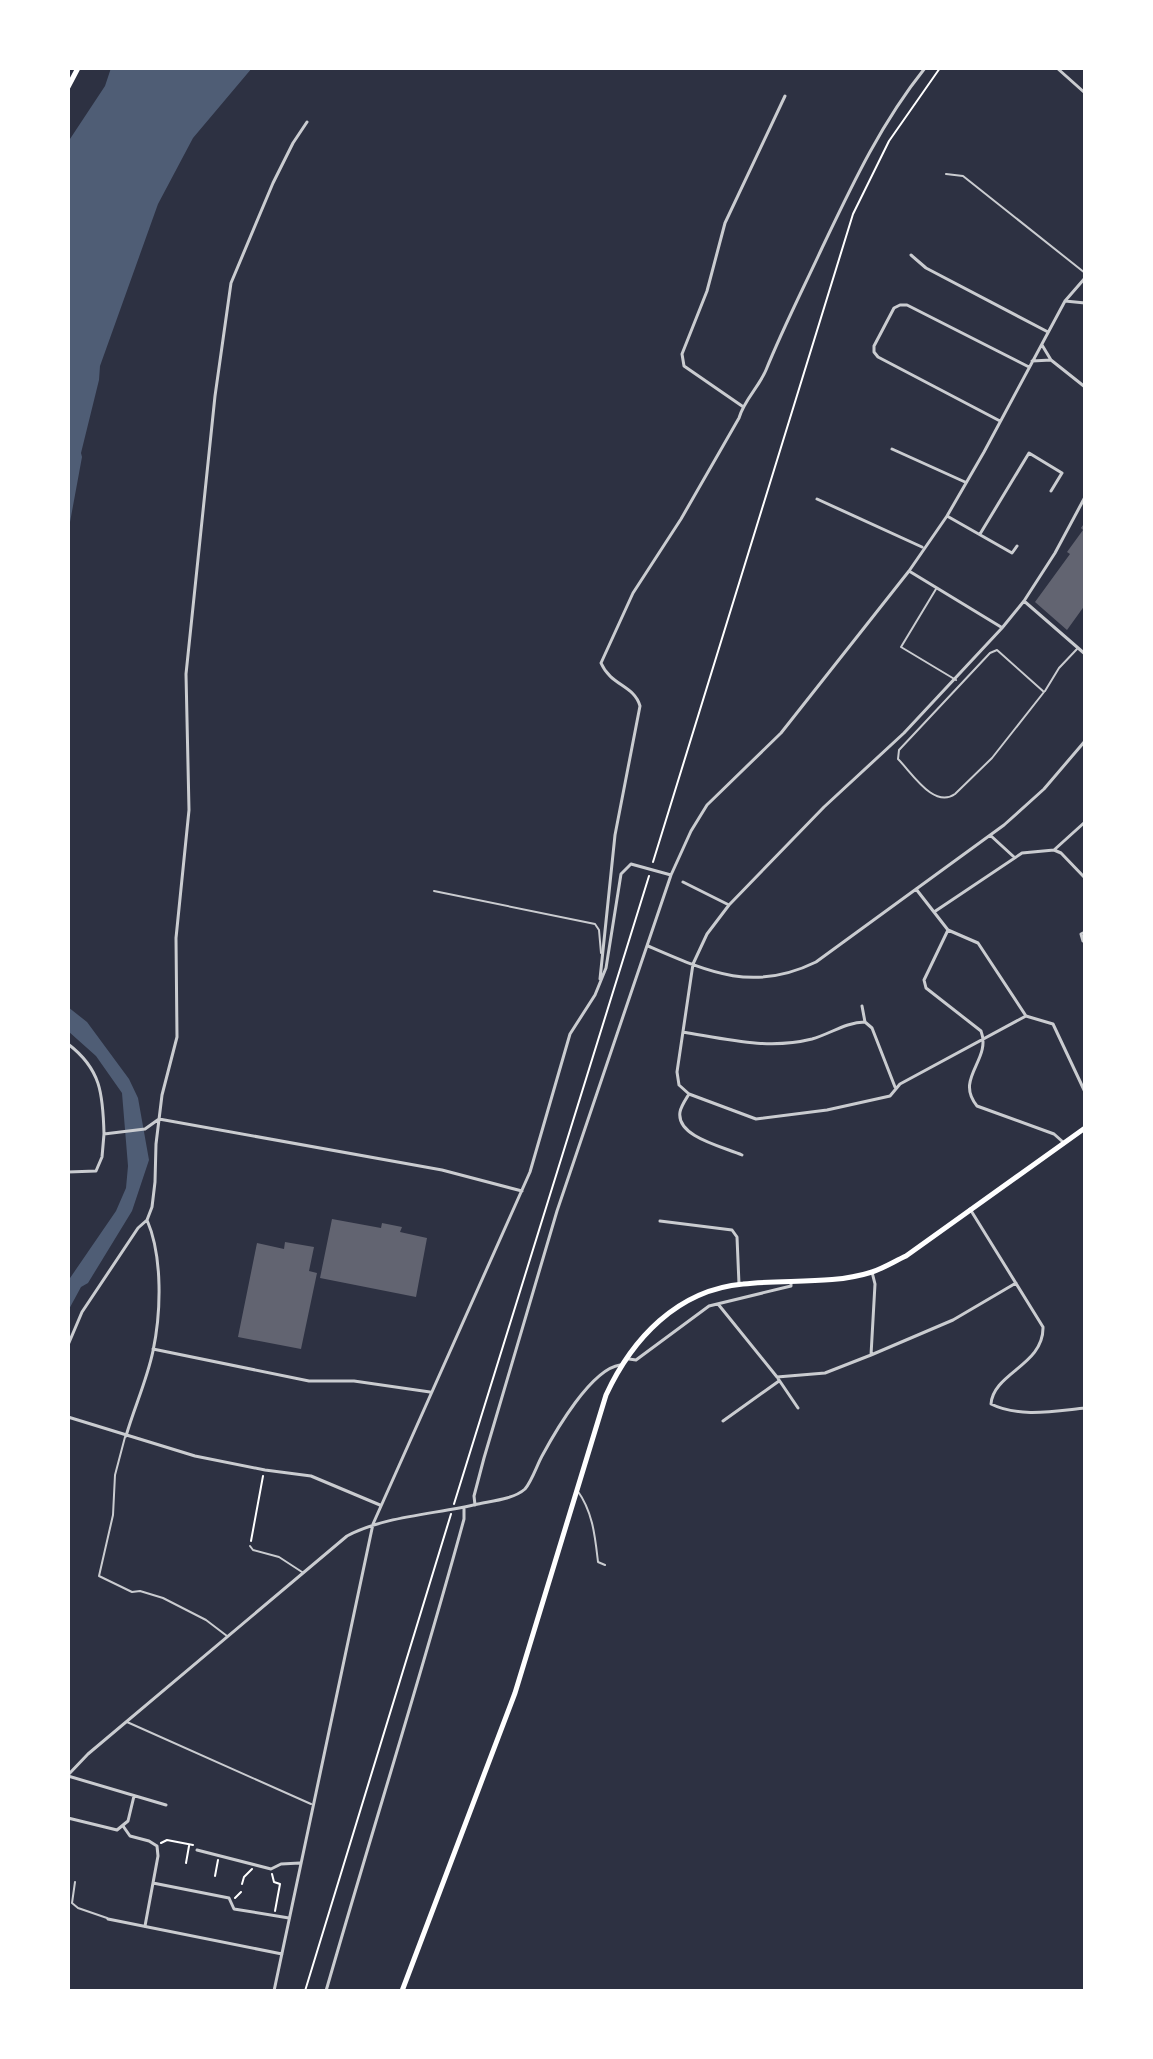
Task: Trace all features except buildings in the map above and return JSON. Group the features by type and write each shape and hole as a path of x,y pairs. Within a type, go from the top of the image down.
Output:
{"main road":[{"path":"68,87 78,68"},
{"path":"402,1991 515,1693 606,1395 620,1365 638,1340 673,1310 710,1292 739,1284 839,1279 872,1272 906,1256 1085,1128"}],"street":[{"path":"600,980 615,835 640,706 635,695 606,675 601,663 633,593 694,498 739,418 742,406 764,375 781,329 840,206 879,134 925,68"},
{"path":"1057,68 1085,93"},
{"path":"742,406 684,366 682,354 707,291 725,223 785,96"},
{"path":"68,1343 82,1312 138,1228 147,1220 152,1207 162,1095 177,1037 176,938 189,810 186,674 215,396 231,283 273,184 307,122"},
{"path":"911,255 926,268 1048,332"},
{"path":"1084,277 1085,289"},
{"path":"475,1505 474,1496 484,1458 557,1211 671,875 691,831 707,805 781,733 909,571 947,516 1065,301 1084,277"},
{"path":"1065,301 1085,303"},
{"path":"1000,421 878,357 874,346 894,308 907,305 1029,367"},
{"path":"1042,344 1051,360 1085,387"},
{"path":"1032,361 1051,360"},
{"path":"892,449 966,482"},
{"path":"980,534 1029,453 1062,473 1051,491"},
{"path":"1026,1016 896,1088 890,1096 827,1110 756,1119 689,1094 679,1085 677,1072 693,964 707,934 729,905 824,807 896,741 1002,628 1055,553 1085,497"},
{"path":"817,499 923,547"},
{"path":"947,516 1012,553 1017,546"},
{"path":"909,571 1002,628"},
{"path":"1024,601 1085,654"},
{"path":"648,946 737,977 768,978 795,972 816,962 990,835 1044,789 1085,741"},
{"path":"1054,850 1085,822"},
{"path":"990,835 1014,858"},
{"path":"934,912 1022,853 1054,850 1061,853 1085,878"},
{"path":"274,1991 373,1524 522,1191 549,1114 570,1034 595,995 606,968 621,874 631,864 638,864 671,875"},
{"path":"683,882 729,905"},
{"path":"916,888 948,930 978,943 1026,1016 1053,1024 1085,1092"},
{"path":"948,930 924,980 926,988 981,1031 984,1047 968,1085 969,1097 977,1106 1054,1134 1063,1142"},
{"path":"1083,941 1081,934 1085,932"},
{"path":"862,1006 865,1022 872,1028 896,1088"},
{"path":"683,1032 767,1045 811,1039 856,1022 865,1022"},
{"path":"68,1044 81,1054 98,1077 104,1134 102,1157 96,1171 68,1172"},
{"path":"689,1094 680,1113 682,1125 689,1134 742,1155"},
{"path":"104,1134 145,1129 159,1119 442,1170 522,1191"},
{"path":"970,1209 1043,1327 1044,1337 1027,1362 991,1395 991,1404 1002,1409 1043,1412 1085,1408"},
{"path":"126,1436 153,1349 158,1313 157,1269 147,1220"},
{"path":"660,1221 732,1230 737,1237 739,1284"},
{"path":"871,1355 875,1284 872,1272"},
{"path":"625,1358 636,1360 709,1306 791,1286 791,1281"},
{"path":"723,1421 778,1379 825,1373 871,1355 953,1320 1016,1283"},
{"path":"718,1304 798,1408"},
{"path":"153,1349 309,1381 354,1381 430,1392"},
{"path":"166,1805 68,1775 88,1754 347,1536 373,1524 464,1509 525,1489 556,1429 579,1397 606,1371 620,1365"},
{"path":"68,1417 195,1456 311,1476 380,1505"},
{"path":"326,1991 434,1630 464,1519 464,1509"},
{"path":"68,1818 117,1830 128,1821 134,1796"},
{"path":"123,1826 130,1836 157,1846 158,1856 145,1926"},
{"path":"197,1850 271,1869 281,1864 300,1863"},
{"path":"153,1883 229,1898 234,1909 289,1918"},
{"path":"108,1919 282,1954"}],"lane":[{"path":"946,174 963,176 1084,277"},
{"path":"936,588 901,647 956,680"},
{"path":"1044,692 997,650 990,653 899,750 898,759 928,791 939,799 950,798 992,758 1053,682 1059,668 1078,648"},
{"path":"434,891 595,924 599,930 602,954"},
{"path":"126,1436 115,1475 113,1515 99,1576 132,1592 163,1598 206,1620 228,1637"},
{"path":"577,1489 593,1526 598,1562 605,1565"},
{"path":"250,1546 253,1550 279,1557 303,1573"},
{"path":"127,1722 313,1805"},
{"path":"75,1882 72,1903 108,1919"}],"path":[{"path":"305,1991 840,253 853,214 889,141 940,68"},
{"path":"250,1546 265,1470"},
{"path":"157,1846 167,1840 190,1844 197,1850"},
{"path":"186,1863 190,1844"},
{"path":"215,1876 219,1855"},
{"path":"242,1884 255,1865"},
{"path":"271,1869 274,1882 280,1884 274,1916"},
{"path":"230,1901 241,1892"}],"water":[{"path":"111,68 252,68 193,138 158,204 100,366 68,533 68,142 105,86"},
{"path":"68,1007 87,1022 129,1079 138,1098 149,1160 132,1211 68,1311 68,1281 116,1211 126,1188 128,1166 122,1093 96,1056 68,1031"}]}
